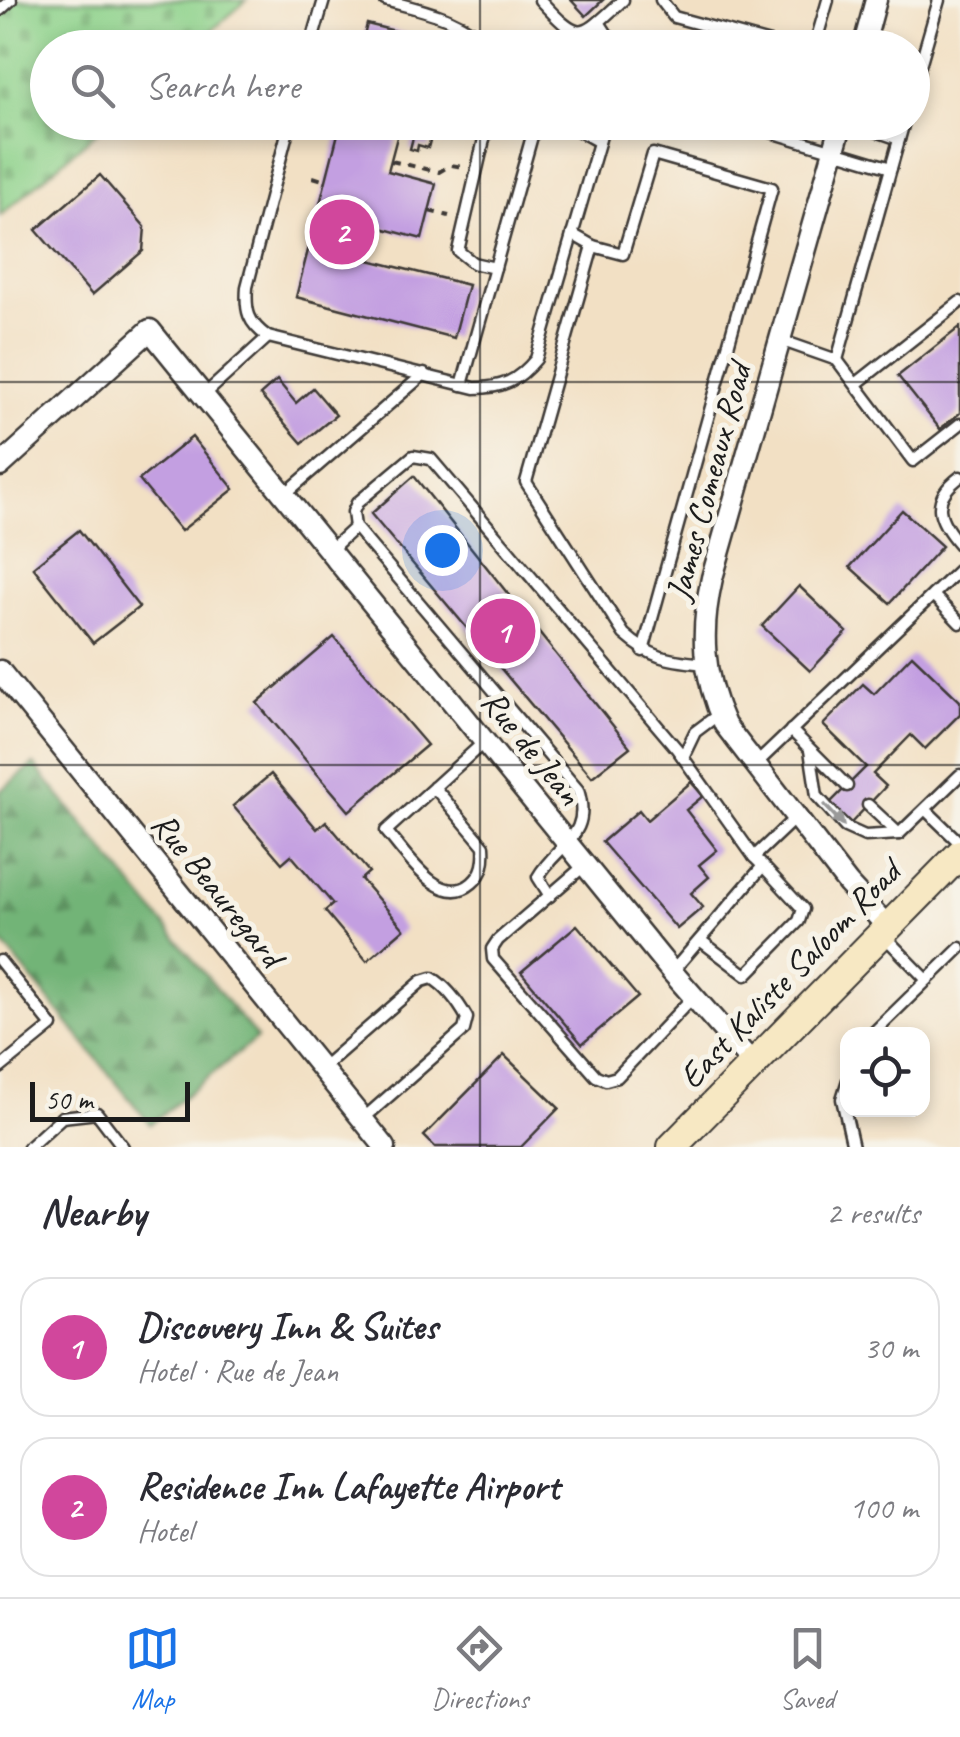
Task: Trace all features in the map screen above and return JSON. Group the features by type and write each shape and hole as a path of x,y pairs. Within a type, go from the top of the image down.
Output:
{"main road":[{"name":"East Kaliste Saloom Road","path":"672,1147 960,854"}],"street":[{"path":"868,30 876,0"},
{"name":"James Comeaux Road","path":"838,140 709,591 703,632 705,664 720,713 754,765 884,930"},
{"name":"Rue de Jean","path":"2,459 150,330 672,972 753,1064"},
{"name":"Rue Beauregard","path":"0,672 385,1147"}],"lane":[{"path":"0,10 11,0"},
{"path":"315,30 324,0"},
{"path":"385,0 454,20 472,30"},
{"path":"540,0 568,30"},
{"path":"586,30 623,0"},
{"path":"661,0 674,17 722,30"},
{"path":"819,30 828,0"},
{"path":"929,30 939,0"},
{"path":"599,22 604,30"},
{"path":"285,140 247,287 246,307 252,326 268,337 462,385 493,388 511,383 536,359 599,142 595,140"},
{"path":"484,140 458,250 473,263 495,268"},
{"path":"462,385 531,140"},
{"path":"800,140 891,168"},
{"path":"837,360 898,140"},
{"path":"572,234 594,246 623,254 653,154 772,188 643,651"},
{"path":"594,246 526,482 624,634 643,651 660,659 705,664"},
{"path":"856,384 960,302"},
{"path":"203,396 268,337"},
{"path":"780,340 837,360 913,461 960,424"},
{"path":"284,495 424,374"},
{"path":"550,896 538,877 569,844 580,824 583,806 578,790 356,527 357,503 413,456 432,459 683,757 754,856 804,909 799,921 746,975 700,940"},
{"path":"960,477 946,487 939,505 944,526 960,545"},
{"path":"329,550 356,527"},
{"path":"754,765 960,568"},
{"path":"932,595 960,623"},
{"path":"683,757 695,732 720,713"},
{"path":"791,730 847,786"},
{"path":"434,787 484,846 481,872 460,889 448,891 436,886 386,831 484,741"},
{"path":"810,750 816,796 845,827 865,836 899,834 960,776"},
{"path":"868,805 899,834"},
{"path":"926,810 960,843"},
{"path":"754,856 795,818"},
{"path":"586,865 498,940 492,949 493,959 596,1076 606,1080 617,1077 694,996"},
{"path":"672,972 763,866"},
{"path":"884,930 926,979"},
{"path":"879,1027 960,948"},
{"path":"0,961 4,975 52,1026 0,1068"},
{"path":"321,1068 422,981 432,978 459,1004 467,1018 464,1030 363,1119"},
{"path":"29,1147 62,1117 97,1113 124,1147"},
{"path":"846,1117 852,1147"}],"path":[{"path":"391,160 439,172 451,166 462,167"},
{"path":"313,178 326,181"},
{"path":"429,211 449,216"}],"green space":[{"path":"0,0 247,0 213,30 30,30 30,140 87,140 0,216"},
{"path":"34,764 257,1038 150,1124 0,940 0,791"}],"building":[{"path":"571,0 603,0 586,16"},
{"path":"367,24 391,30 366,30"},
{"path":"336,140 396,140 388,171 436,184 422,239 374,226 365,259 468,285 454,338 296,297"},
{"path":"412,140 430,140 428,148 418,145 417,151 410,149"},
{"path":"100,175 145,227 143,251 92,295 36,230"},
{"path":"960,327 960,413 940,429 898,376"},
{"path":"277,380 296,403 313,388 336,415 302,443 260,395"},
{"path":"192,437 234,489 181,531 139,480"},
{"path":"414,476 630,747 592,777 371,514"},
{"path":"902,510 942,546 890,603 850,567"},
{"path":"79,530 139,607 93,643 33,567"},
{"path":"799,586 847,632 810,671 762,626"},
{"path":"334,637 427,745 349,811 257,703"},
{"path":"912,655 960,701 960,714 925,749 911,735 873,774 886,786 851,823 830,803 866,767 823,725 863,684 874,694"},
{"path":"271,774 317,829 326,821 369,872 361,879 404,929 367,961 325,911 333,904 291,855 282,863 233,806"},
{"path":"691,782 703,796 686,810 717,850 699,865 709,877 691,893 703,907 677,929 602,842 639,810 647,820"},
{"path":"577,925 638,997 582,1044 521,972"},
{"path":"504,1055 559,1108 521,1147 435,1147 424,1136"}],"place":[{"name":"Residence Inn Lafayette Airport","path":"342,232"},
{"name":"Discovery Inn & Suites","path":"503,631"}]}
